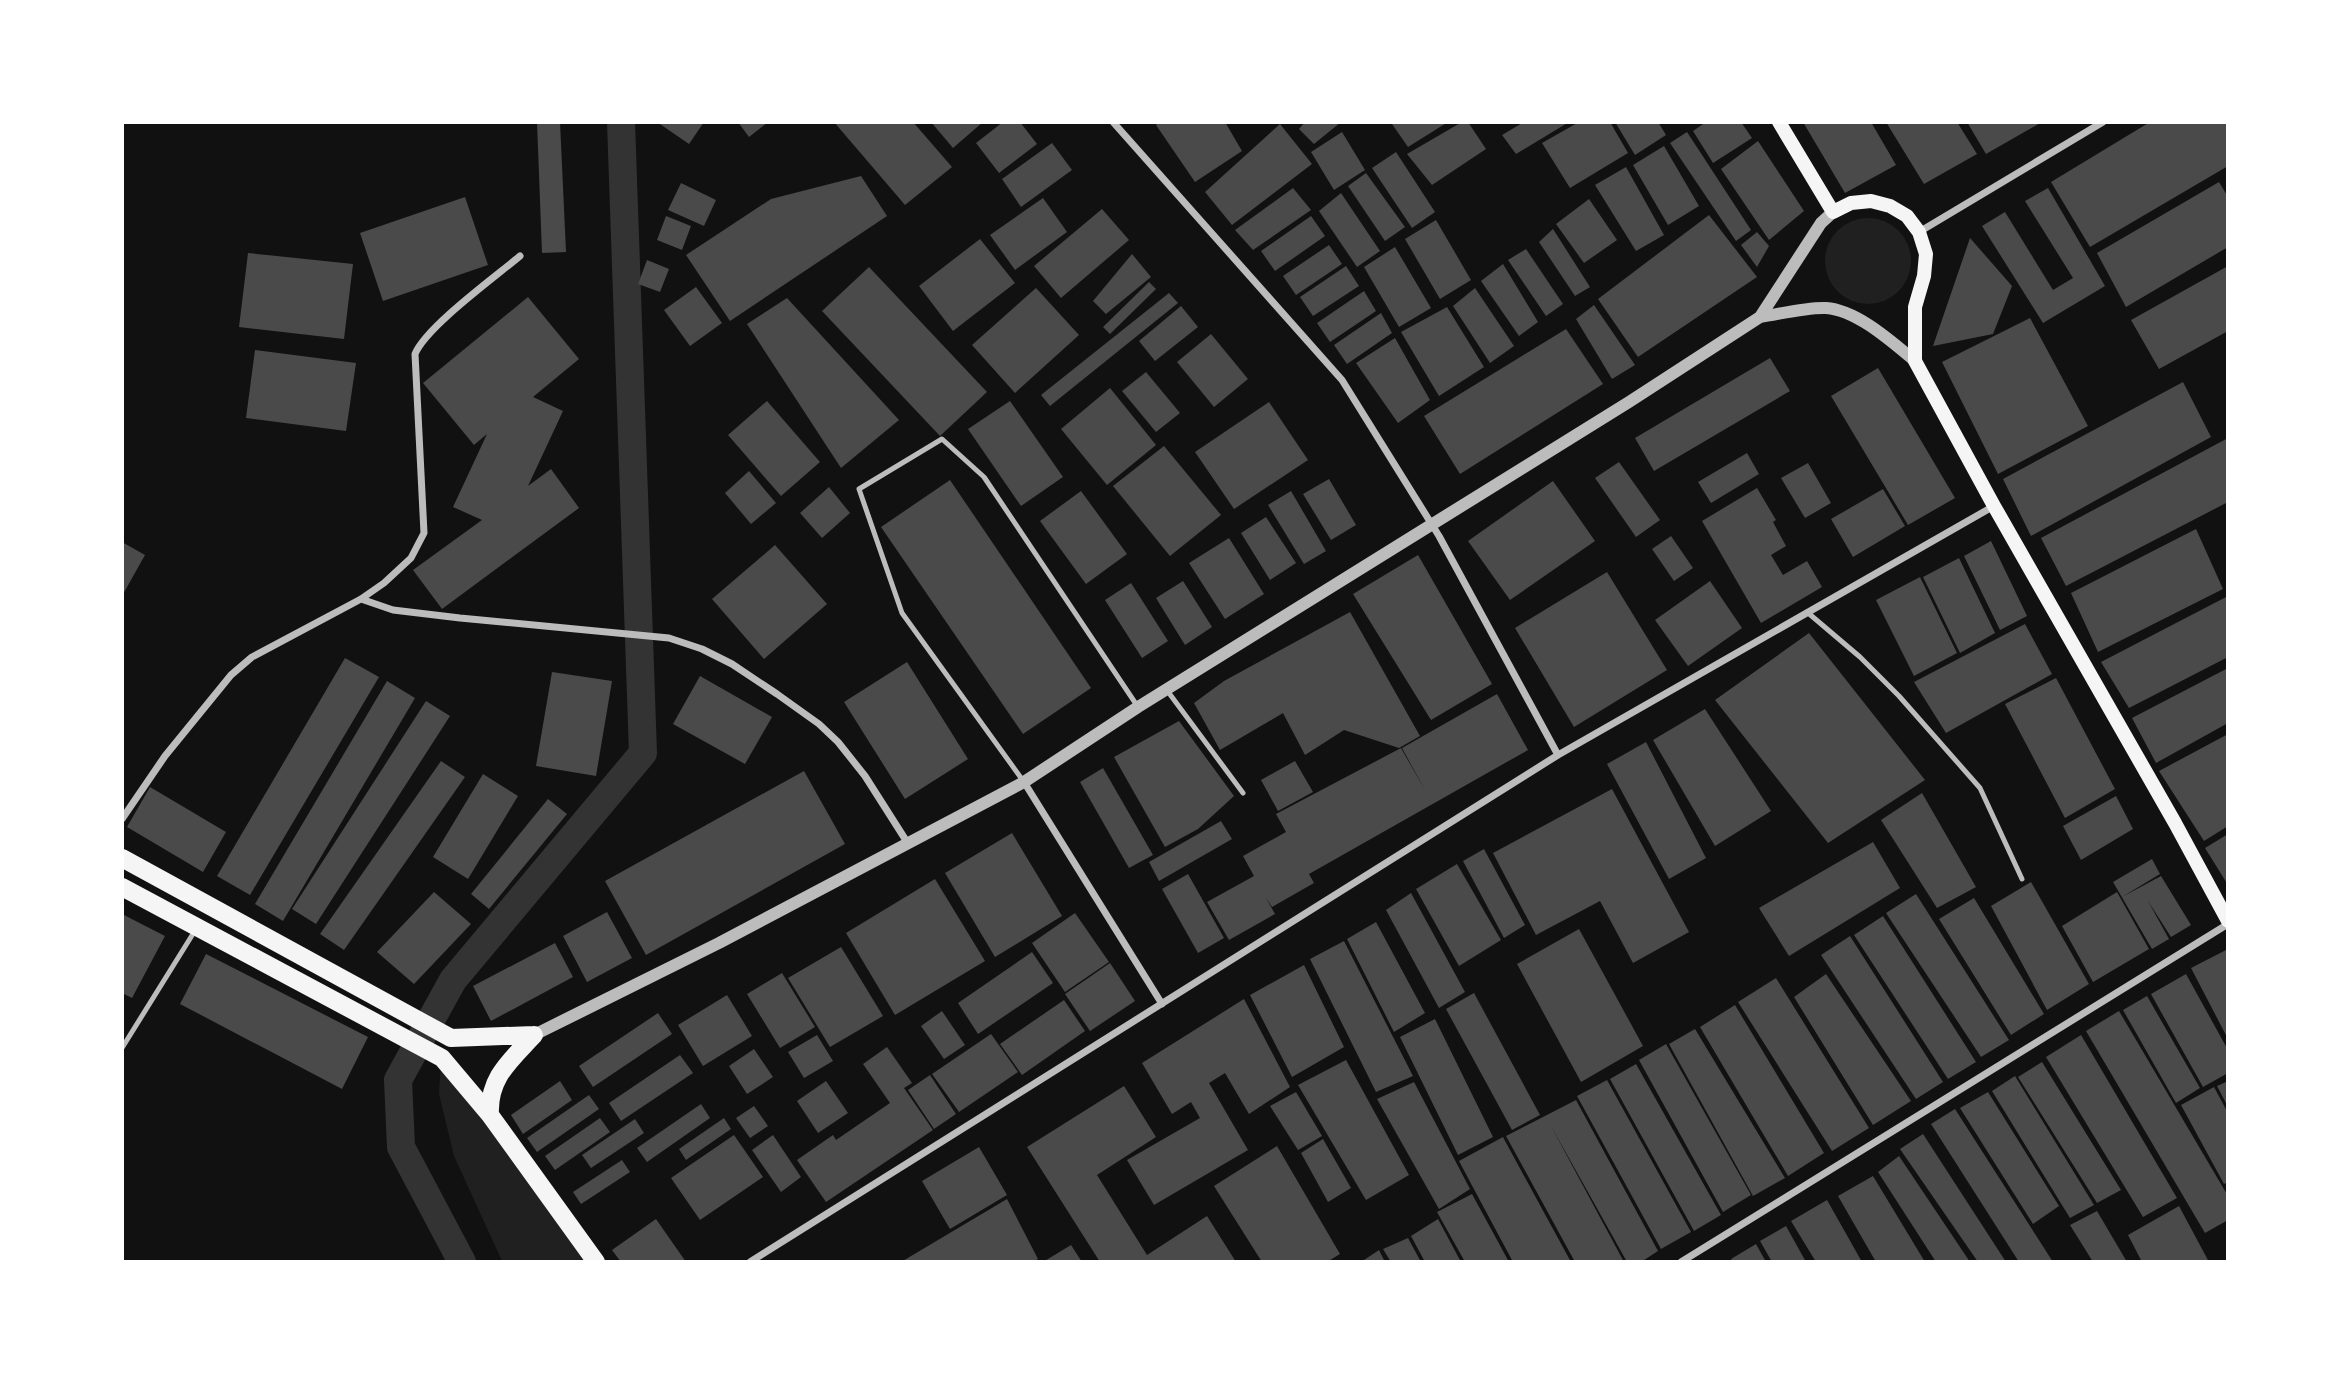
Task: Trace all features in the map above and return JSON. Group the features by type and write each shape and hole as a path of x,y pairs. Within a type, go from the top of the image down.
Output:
{"main road":[{"path":"1779,122 1833,212 1851,203 1871,201 1890,206 1907,216 1919,232 1926,254 1924,276 1915,307 1915,361 2228,922"},
{"path":"122,858 211,904 451,1038 534,1035"},
{"path":"122,887 442,1058 490,1115 596,1262"},
{"path":"197,927 211,904"},
{"path":"490,1115 489,1096 497,1079 534,1035"}],"street":[{"path":"1919,232 2103,122"},
{"path":"1115,123 1342,380 1433,525 1558,755"},
{"path":"534,1035 719,943 1024,782 1138,707 1433,525 1760,317 1821,223 1833,212"},
{"path":"122,819 165,756 231,675 252,657 361,599 384,583 411,558 424,533 415,354 420,342 520,256"},
{"path":"1760,317 1827,308 1858,318 1878,330 1915,361"},
{"path":"750,1262 1558,755 1994,506"},
{"path":"361,599 393,610 669,638 702,649 732,664 819,724 838,742 865,776 907,842"},
{"path":"1024,782 1162,1004"},
{"path":"1681,1262 2228,922"}],"lane":[{"path":"1024,782 902,613 859,489 942,439 984,477 1138,707"},
{"path":"1807,612 1860,657 1899,696 1980,788 2022,879"},
{"path":"1166,690 1243,793"},
{"path":"122,1048 197,927"}],"shaded area":[{"path":"1868,218 1885,221 1899,230 1908,244 1911,261 1908,278 1899,292 1885,301 1868,304 1851,301 1837,292 1828,278 1825,261 1828,244 1837,230 1851,221"},
{"path":"441,1062 584,1261 502,1261 454,1156 439,1094"}],"building":[{"path":"537,122 560,122 566,252 542,253"},
{"path":"657,122 704,122 689,144"},
{"path":"738,122 768,122 749,137"},
{"path":"834,122 913,122 952,167 905,205"},
{"path":"931,122 983,122 953,148"},
{"path":"1003,122 1020,122 1037,144 999,173 976,143"},
{"path":"1159,122 1225,122 1242,151 1195,182 1156,125"},
{"path":"1305,122 1341,122 1314,144 1299,129"},
{"path":"1448,122 1408,147 1392,124"},
{"path":"1462,122 1468,122 1486,149 1432,185 1407,154"},
{"path":"1524,122 1569,122 1516,154 1502,135"},
{"path":"1579,122 1610,122 1628,153 1570,188 1542,143"},
{"path":"1615,122 1658,122 1666,135 1635,155"},
{"path":"1706,122 1741,122 1752,138 1713,163 1693,131"},
{"path":"1803,122 1871,122 1896,165 1845,193"},
{"path":"1886,122 1957,122 1977,154 1924,184"},
{"path":"1967,122 2042,122 1986,154"},
{"path":"2150,122 2228,122 2228,166 2090,247 2051,182"},
{"path":"1280,124 1312,164 1232,225 1205,192"},
{"path":"1342,132 1365,170 1334,190 1311,152"},
{"path":"1687,132 1751,230 1736,241 1670,143"},
{"path":"1758,141 1804,211 1769,240 1721,169"},
{"path":"1052,143 1072,170 1021,207 1002,179"},
{"path":"1664,146 1699,206 1668,225 1633,165"},
{"path":"1396,152 1435,212 1412,228 1372,168"},
{"path":"1626,167 1664,235 1636,251 1595,185"},
{"path":"1366,173 1405,227 1385,241 1348,186"},
{"path":"861,176 887,216 730,321 686,255 771,199"},
{"path":"2219,182 2228,197 2228,247 2126,307 2097,253"},
{"path":"681,183 716,200 704,226 668,210"},
{"path":"1293,188 1311,210 1253,250 1235,230"},
{"path":"2048,188 2105,286 2043,323 1982,226 2005,212 2053,290 2073,278 2025,201"},
{"path":"1341,193 1380,251 1357,267 1319,211"},
{"path":"465,197 488,265 383,301 360,233"},
{"path":"1043,198 1067,232 1015,270 990,235"},
{"path":"1589,199 1617,240 1584,263 1556,224"},
{"path":"1102,209 1129,240 1061,298 1034,266"},
{"path":"1709,215 1757,277 1638,357 1598,299"},
{"path":"666,216 691,226 682,250 657,240"},
{"path":"1311,216 1325,236 1275,271 1261,251"},
{"path":"1436,220 1471,280 1440,299 1405,239"},
{"path":"1553,229 1590,287 1575,296 1539,242"},
{"path":"1757,232 1769,246 1757,267 1741,245"},
{"path":"1970,238 2012,286 1993,334 1933,346"},
{"path":"980,239 1015,283 953,331 919,286"},
{"path":"1329,245 1342,264 1296,295 1283,276"},
{"path":"1395,247 1431,308 1399,327 1364,267"},
{"path":"1526,249 1563,304 1546,316 1508,260"},
{"path":"248,253 353,264 344,339 239,327"},
{"path":"1132,254 1151,277 1106,314 1093,301"},
{"path":"647,260 669,269 660,292 638,284"},
{"path":"1503,264 1538,322 1519,336 1481,281"},
{"path":"1346,266 1359,286 1313,316 1300,297"},
{"path":"2228,266 2228,331 2159,369 2131,320"},
{"path":"869,267 987,392 940,436 822,311"},
{"path":"1149,282 1156,289 1110,334 1103,327"},
{"path":"696,287 722,323 690,346 664,310"},
{"path":"1036,288 1079,335 1015,393 972,345"},
{"path":"1475,288 1514,346 1490,363 1453,306"},
{"path":"1364,291 1376,311 1330,342 1317,323"},
{"path":"1169,293 1178,303 1050,406 1041,395"},
{"path":"528,297 579,359 533,397 563,411 528,486 551,469 579,508 442,609 413,570 482,520 453,507 487,434 474,445 423,383"},
{"path":"787,298 899,420 841,468 747,324"},
{"path":"1594,305 1635,365 1612,379 1576,319"},
{"path":"1181,306 1198,327 1155,361 1139,341"},
{"path":"1447,307 1484,367 1439,396 1401,332"},
{"path":"1381,313 1392,333 1347,364 1334,345"},
{"path":"2030,318 2088,426 1998,474 1942,362"},
{"path":"1566,329 1603,384 1460,474 1424,416"},
{"path":"1211,334 1248,379 1214,407 1177,362"},
{"path":"1395,338 1430,400 1398,423 1356,363"},
{"path":"255,350 356,363 346,431 246,418"},
{"path":"1770,358 1790,391 1654,471 1635,438"},
{"path":"1878,368 1955,498 1908,525 1831,396"},
{"path":"1146,372 1180,413 1156,432 1122,391"},
{"path":"2183,382 2211,437 2031,536 2003,479"},
{"path":"1110,388 1156,445 1107,485 1061,429"},
{"path":"767,401 820,462 781,496 728,435"},
{"path":"1010,401 1063,477 1021,506 968,429"},
{"path":"1269,402 1308,460 1234,509 1195,452"},
{"path":"2228,438 2228,502 2066,586 2041,538"},
{"path":"1164,446 1221,515 1170,556 1113,486"},
{"path":"1747,453 1759,474 1711,503 1698,482"},
{"path":"1619,462 1660,520 1636,537 1595,478"},
{"path":"1808,463 1831,503 1805,518 1781,478"},
{"path":"749,471 776,503 751,524 725,493"},
{"path":"1329,479 1356,525 1331,540 1303,494"},
{"path":"950,480 1091,688 1023,734 881,527"},
{"path":"1553,481 1595,541 1510,600 1468,541"},
{"path":"829,487 850,513 822,538 800,513"},
{"path":"1757,488 1776,520 1773,522 1786,546 1771,555 1783,575 1807,561 1822,587 1761,623 1702,521"},
{"path":"1883,489 1905,526 1853,557 1831,519"},
{"path":"1081,491 1127,554 1086,584 1040,521"},
{"path":"1291,491 1326,551 1304,564 1268,505"},
{"path":"1266,517 1296,563 1270,580 1241,533"},
{"path":"2196,529 2223,589 2098,652 2071,593"},
{"path":"1671,536 1693,568 1674,581 1652,549"},
{"path":"1229,538 1264,594 1225,619 1189,563"},
{"path":"1991,541 2027,616 2000,630 1964,556"},
{"path":"122,542 145,555 122,596"},
{"path":"775,545 827,604 764,659 712,599"},
{"path":"1418,555 1492,684 1431,720 1353,594"},
{"path":"1959,558 1995,633 1960,653 1923,577"},
{"path":"1607,572 1667,670 1574,727 1515,628"},
{"path":"1920,577 1957,653 1914,676 1876,600"},
{"path":"1183,581 1212,627 1185,645 1156,598"},
{"path":"1710,581 1742,628 1688,666 1655,620"},
{"path":"1131,583 1168,641 1142,658 1105,600"},
{"path":"2228,596 2228,657 2129,708 2101,662"},
{"path":"1350,612 1420,736 1399,748 1344,730 1305,755 1283,713 1220,750 1194,703 1224,681"},
{"path":"2025,624 2052,674 1946,733 1914,682"},
{"path":"1809,633 1925,780 1828,843 1715,700"},
{"path":"345,658 379,677 250,895 217,876"},
{"path":"907,662 968,759 905,799 844,702"},
{"path":"2228,668 2228,723 2156,763 2132,718"},
{"path":"552,672 612,681 596,776 536,766"},
{"path":"700,676 772,717 745,764 673,724"},
{"path":"2056,678 2115,789 2065,818 2005,704"},
{"path":"387,681 415,698 283,921 255,904"},
{"path":"1497,694 1528,750 1309,874 1314,883 1272,907 1266,898 1275,914 1229,940 1207,902 1254,876 1243,856 1286,832 1276,814 1401,748 1426,792 1402,748"},
{"path":"426,701 450,716 316,924 292,909"},
{"path":"1705,709 1771,811 1715,846 1653,740"},
{"path":"1179,721 1234,796 1198,829 1165,847 1114,757"},
{"path":"2228,734 2228,826 2204,841 2159,771"},
{"path":"1646,742 1706,858 1669,879 1607,764"},
{"path":"441,761 465,777 344,950 320,934"},
{"path":"1295,761 1313,792 1278,811 1261,780"},
{"path":"1103,768 1153,855 1129,868 1080,782"},
{"path":"804,771 845,844 646,955 605,881"},
{"path":"483,774 518,796 468,879 433,857"},
{"path":"150,787 226,832 203,872 127,827"},
{"path":"1612,789 1689,932 1633,963 1600,901 1536,935 1493,853"},
{"path":"1922,793 1976,887 1937,908 1881,820"},
{"path":"2116,796 2133,829 2081,860 2063,826"},
{"path":"548,799 567,814 489,909 471,894"},
{"path":"1221,821 1232,839 1159,881 1149,862"},
{"path":"1012,833 1062,916 995,957 945,873"},
{"path":"2228,834 2228,885 2205,848"},
{"path":"1873,842 1900,888 1789,956 1759,908"},
{"path":"1484,849 1525,925 1504,938 1463,861"},
{"path":"2152,859 2160,874 2122,897 2161,876 2191,925 2171,937 2148,901 2169,939 2152,949 2113,882"},
{"path":"1457,864 1501,940 1459,966 1416,889"},
{"path":"1188,874 1224,938 1198,953 1162,889"},
{"path":"935,879 985,961 895,1015 846,933"},
{"path":"2031,882 2089,984 2047,1010 1991,906"},
{"path":"434,892 471,924 414,984 377,952"},
{"path":"2117,892 2149,949 2093,982 2062,926"},
{"path":"1411,893 1465,992 1439,1008 1386,910"},
{"path":"1916,894 2009,1040 1981,1057 1886,913"},
{"path":"1974,898 2044,1014 2011,1035 1939,919"},
{"path":"607,912 632,958 587,982 563,936"},
{"path":"1075,913 1109,962 1065,992 1032,943"},
{"path":"122,914 165,936 132,998 122,993"},
{"path":"1883,916 1976,1062 1948,1079 1854,935"},
{"path":"1376,922 1425,1013 1394,1032 1347,939"},
{"path":"1579,929 1643,1046 1581,1082 1517,964"},
{"path":"1850,936 1943,1082 1916,1099 1821,955"},
{"path":"1344,941 1413,1076 1376,1092 1310,959"},
{"path":"555,943 573,977 491,1021 473,986"},
{"path":"841,947 883,1016 830,1047 788,978"},
{"path":"2228,949 2228,1039 2191,968"},
{"path":"1032,952 1053,983 978,1034 958,1003"},
{"path":"206,954 368,1037 342,1089 180,1004"},
{"path":"1110,963 1135,1001 1090,1031 1065,994"},
{"path":"1304,965 1344,1047 1292,1077 1250,995"},
{"path":"782,973 815,1027 780,1048 747,994"},
{"path":"1826,974 1911,1101 1873,1125 1794,997"},
{"path":"2186,974 2228,1050 2228,1073 2203,1087 2151,994"},
{"path":"1776,978 1869,1128 1832,1151 1738,1002"},
{"path":"1474,993 1540,1115 1512,1130 1446,1009"},
{"path":"727,995 752,1036 703,1066 678,1025"},
{"path":"2147,996 2200,1088 2176,1103 2123,1010"},
{"path":"1244,999 1290,1087 1249,1114 1225,1073 1209,1083 1248,1150 1154,1205 1127,1160 1200,1118 1191,1102 1172,1114 1142,1063"},
{"path":"1064,1000 1085,1031 1022,1075 1000,1044"},
{"path":"1735,1005 1824,1153 1788,1176 1700,1027"},
{"path":"942,1011 965,1045 944,1059 921,1026"},
{"path":"2119,1011 2228,1196 2228,1220 2205,1233 2086,1031"},
{"path":"658,1013 672,1034 593,1087 579,1066"},
{"path":"1435,1019 1493,1137 1458,1155 1400,1037"},
{"path":"1695,1029 1785,1178 1753,1196 1669,1044"},
{"path":"991,1034 1018,1072 959,1112 932,1074"},
{"path":"817,1035 833,1061 804,1078 788,1052"},
{"path":"2081,1035 2177,1198 2143,1217 2046,1057"},
{"path":"1666,1044 1751,1195 1723,1212 1639,1060"},
{"path":"887,1047 912,1083 904,1088 933,1130 826,1202 797,1160 833,1135 836,1140 890,1103 863,1064"},
{"path":"754,1049 773,1077 747,1094 729,1066"},
{"path":"680,1055 693,1073 621,1121 609,1103"},
{"path":"1346,1060 1409,1175 1366,1200 1298,1085"},
{"path":"2042,1062 2121,1190 2097,1203 2018,1077"},
{"path":"1636,1064 1721,1215 1694,1231 1610,1079"},
{"path":"930,1075 956,1114 934,1129 908,1090"},
{"path":"2015,1076 2094,1205 2070,1218 1992,1091"},
{"path":"1607,1080 1691,1232 1661,1249 1577,1096"},
{"path":"560,1081 572,1100 523,1134 511,1115"},
{"path":"826,1081 848,1113 818,1133 797,1101"},
{"path":"2228,1081 2228,1107 2217,1086"},
{"path":"1414,1082 1470,1189 1439,1209 1377,1099"},
{"path":"1124,1086 1156,1137 1097,1175 1147,1255 1207,1216 1236,1262 1100,1262 1027,1147"},
{"path":"2214,1087 2228,1113 2228,1182 2224,1184 2181,1105"},
{"path":"1296,1092 1322,1136 1298,1150 1270,1106"},
{"path":"1988,1092 2059,1206 2033,1224 1960,1108"},
{"path":"589,1095 599,1109 537,1152 527,1138"},
{"path":"1576,1100 1658,1251 1641,1262 1627,1262 1551,1126 1624,1262 1575,1262 1506,1136"},
{"path":"701,1104 710,1118 647,1162 637,1148"},
{"path":"754,1106 768,1126 750,1138 736,1118"},
{"path":"1955,1109 2053,1262 2019,1262 1931,1124"},
{"path":"600,1118 610,1132 555,1170 545,1156"},
{"path":"724,1118 731,1129 686,1160 679,1149"},
{"path":"635,1119 644,1133 591,1168 582,1155"},
{"path":"1923,1134 2006,1262 1978,1262 1900,1149"},
{"path":"734,1135 763,1177 700,1220 671,1178"},
{"path":"773,1135 801,1177 781,1192 752,1150"},
{"path":"1503,1137 1571,1262 1513,1262 1459,1161"},
{"path":"1323,1139 1351,1188 1328,1202 1301,1153"},
{"path":"1277,1146 1340,1254 1327,1262 1262,1262 1214,1186"},
{"path":"979,1147 1007,1195 950,1229 922,1181"},
{"path":"1899,1156 1970,1262 1936,1262 1878,1172"},
{"path":"622,1160 630,1172 581,1204 573,1192"},
{"path":"1873,1176 1925,1262 1876,1262 1838,1196"},
{"path":"1472,1194 1509,1262 1465,1262 1437,1212"},
{"path":"1007,1199 1038,1259 1033,1262 901,1262"},
{"path":"1827,1200 1862,1262 1816,1262 1791,1221"},
{"path":"2179,1206 2209,1262 2142,1262 2128,1235"},
{"path":"2097,1211 2127,1262 2093,1262 2070,1225"},
{"path":"656,1219 686,1262 621,1262 612,1250"},
{"path":"1438,1219 1461,1262 1425,1262 1411,1236"},
{"path":"1786,1226 1806,1262 1772,1262 1760,1241"},
{"path":"1408,1238 1421,1262 1391,1262 1383,1249"},
{"path":"1756,1244 1766,1262 1733,1262 1731,1259"},
{"path":"1071,1245 1082,1262 1043,1262"},
{"path":"1379,1250 1385,1262 1361,1262"}],"waterway":[{"path":"462,1262 401,1147 398,1080 453,980 643,753 621,122"}]}
